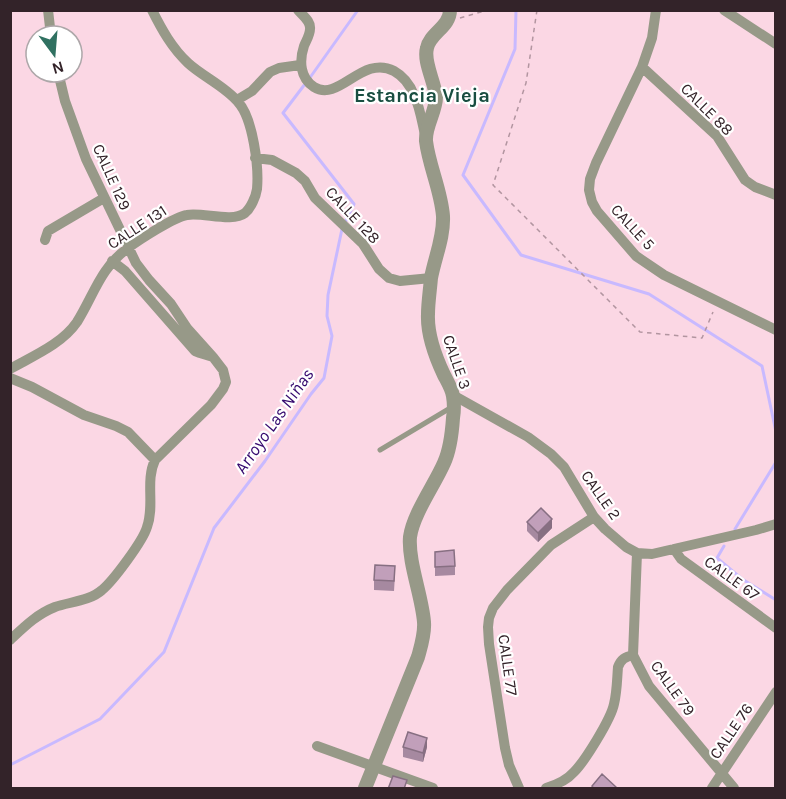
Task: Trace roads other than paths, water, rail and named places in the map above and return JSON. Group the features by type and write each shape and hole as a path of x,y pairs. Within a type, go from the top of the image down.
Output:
{"street":[{"path":"152,10 170,43 188,63 237,100 252,91 270,72 279,68 300,65"},
{"path":"298,10 308,20 311,28 303,48 300,65 307,81 315,88 325,91 337,88 366,69 387,67 399,73 410,86 416,98 426,138"},
{"name":"CALLE 5","path":"656,10 652,38 642,67 590,178 589,190 592,202 597,211 636,256 664,275 776,330"},
{"path":"724,10 776,44"},
{"name":"CALLE 3","path":"365,789 418,657 423,637 424,622 410,548 410,536 413,524 444,462 453,419 453,401 429,333 428,314 432,278 443,218 426,138 435,108 436,96 426,48 449,16"},
{"name":"CALLE 88","path":"642,67 717,136 745,180 755,187 776,195"},
{"name":"CALLE 129","path":"60,84 86,159 136,263 223,370 226,382 211,405 155,460"},
{"name":"CALLE 131","path":"10,369 57,342 76,324 94,288 112,261 128,248 186,215 202,214 231,218 244,214 252,204 257,191 255,158 250,123 237,100"},
{"name":"CALLE 128","path":"255,158 272,160 296,173 305,181 315,198 363,243 379,269 389,278 400,281 432,278"},
{"path":"45,240 48,231 104,198"},
{"path":"112,261 125,271 195,351 213,357"},
{"path":"10,378 84,415 128,432 155,460 151,470 150,512 147,527 138,544 110,581 101,591 92,596 53,608 36,617 10,640"},
{"name":"CALLE 2","path":"453,401 528,437 551,454 564,467 594,517 626,548 637,553"},
{"name":"CALLE 77","path":"519,789 505,748 489,644 489,618 493,608 507,590 550,545 594,517"},
{"path":"637,553 652,554 776,524"},
{"name":"CALLE 67","path":"674,549 681,559 776,628"},
{"name":"CALLE 79","path":"637,553 633,655 649,686 734,789"},
{"path":"546,789 568,778 576,771 591,748 614,705 619,662 633,655"},
{"name":"CALLE 76","path":"712,789 776,692"},
{"path":"317,746 433,789"}],"lane":[{"path":"380,450 453,401"}],"waterway":[{"name":"Arroyo Las Niñas","path":"309,79 358,10"},
{"path":"516,10 515,49 463,175 521,255 649,294 762,366 776,432"},
{"name":"Arroyo Las Niñas","path":"10,765 100,719 164,652 214,528 324,378 332,336 327,316 328,295 342,229 354,204 283,113 305,84"},
{"path":"735,529 776,462"},
{"path":"724,546 717,558 742,579 776,600"}],"district":[{"name":"Estancia Vieja","path":"422,95"}]}
